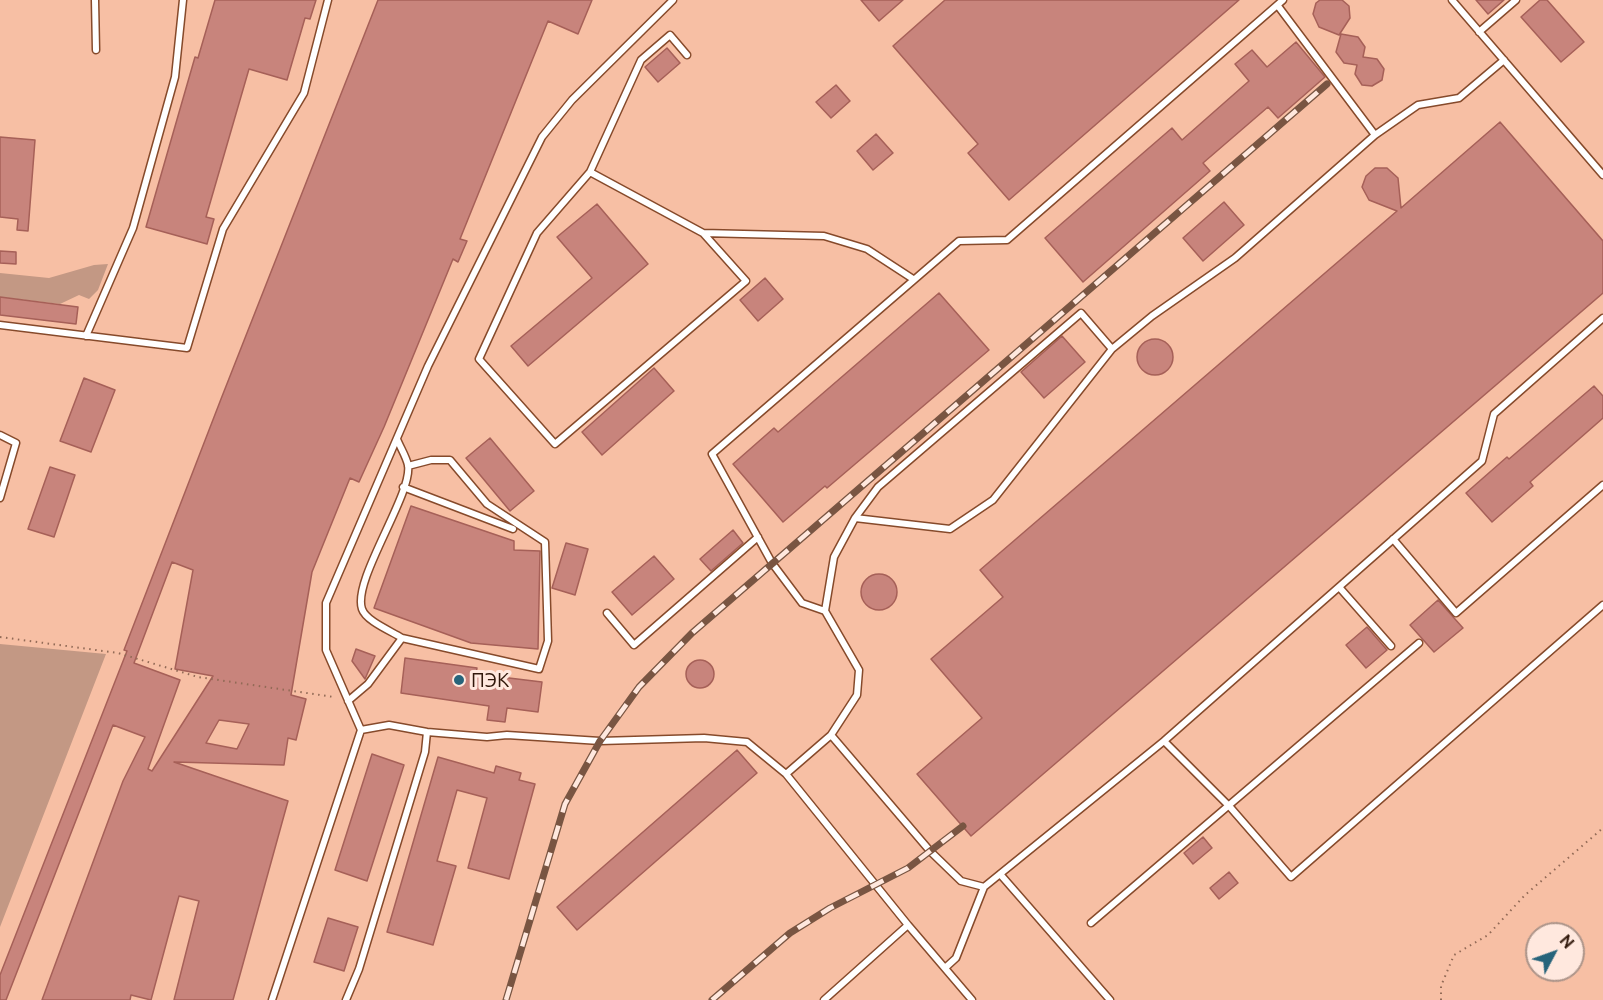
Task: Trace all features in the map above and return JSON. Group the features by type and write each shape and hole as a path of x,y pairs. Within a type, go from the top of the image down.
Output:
{"lane":[{"path":"95,0 96,50"},
{"path":"86,336 133,228 175,77 183,0"},
{"path":"0,325 187,348 223,230 304,93 328,0"},
{"path":"272,1000 361,730 326,651 326,603 428,366 542,137 572,100 673,0"},
{"path":"825,610 802,603 772,563 712,454 959,241 1007,240 1283,0"},
{"path":"1452,0 1603,175"},
{"path":"1479,32 1515,0"},
{"path":"1278,6 1375,135"},
{"path":"590,172 703,233 746,281 555,444 479,359 537,233 590,172 641,60 670,35 687,55"},
{"path":"855,518 950,529 993,500 1112,349 1152,316 1235,258 1375,135 1418,105 1459,98 1504,60"},
{"path":"703,233 824,236 867,249 913,279"},
{"path":"786,774 831,735 857,695 859,670 825,610 834,557 855,518 878,487 1081,313 1112,349"},
{"path":"945,968 956,958 984,887 1164,741 1482,461 1494,414 1603,318"},
{"path":"0,435 16,443 0,498"},
{"path":"397,439 408,466 403,487 366,579 361,600 362,610 368,617 402,638 539,669 548,641 545,542 487,504 450,460 431,460 408,466"},
{"path":"1393,539 1456,613 1603,486"},
{"path":"403,487 513,529"},
{"path":"607,613 634,645 758,537"},
{"path":"1339,587 1391,646"},
{"path":"1164,741 1230,807 1291,877 1603,605"},
{"path":"349,703 368,684 402,638"},
{"path":"1091,923 1230,807 1419,643"},
{"path":"361,730 388,725 428,732 600,741 704,738 747,742 786,774 972,1000"},
{"path":"346,1000 359,969 425,752 428,732"},
{"path":"831,735 930,851 961,881 984,887"},
{"path":"1000,874 1110,1000"},
{"path":"827,999 908,925"}],"path":[{"path":"0,637 118,653 198,677 341,698 349,703"},
{"path":"1441,1000 1440,986 1454,955 1488,935 1525,895 1603,828"}],"shaded area":[{"path":"108,264 98,290 89,299 79,295 60,304 0,297 0,273 49,278 94,265"},
{"path":"0,644 106,654 0,927"}],"building":[{"path":"215,0 316,0 310,19 305,18 287,80 249,69 206,217 214,219 207,244 146,227 195,57 198,58"},
{"path":"378,0 592,0 578,34 548,21 460,239 467,241 458,262 453,259 359,482 350,478 312,572 291,695 306,699 296,740 288,738 284,765 174,762 288,801 233,1000 174,1000 199,901 179,896 151,1000 131,995 130,1000 42,1000 123,781 145,737 113,725 6,1000 0,1000 0,975 127,651 124,650","holes":["172,562 193,570 175,669 213,676 152,771 148,769 180,680 134,663","219,720 249,724 237,749 206,743"]},
{"path":"861,0 903,0 879,21"},
{"path":"945,0 1239,0 1009,200 968,153 978,144 893,46"},
{"path":"1320,0 1342,0 1349,6 1350,18 1339,35 1319,27 1313,14 1316,3"},
{"path":"1476,0 1504,0 1488,14"},
{"path":"1540,0 1547,0 1584,42 1561,62 1521,17"},
{"path":"1341,34 1358,37 1365,47 1363,57 1377,59 1384,69 1382,80 1372,86 1362,85 1355,74 1357,65 1344,63 1336,52"},
{"path":"1296,42 1325,77 1278,118 1268,107 1203,163 1210,171 1083,282 1045,238 1172,128 1182,140 1249,81 1235,64 1252,50 1267,67"},
{"path":"667,48 680,63 658,82 645,67"},
{"path":"836,85 850,101 831,118 816,102"},
{"path":"1500,122 1603,241 1603,293 971,836 917,774 982,718 931,659 1003,597 980,570 1397,211 1369,200 1362,187 1366,176 1375,168 1387,168 1398,178 1401,208"},
{"path":"876,134 893,153 873,170 857,151"},
{"path":"0,137 35,140 28,231 17,230 18,219 0,217"},
{"path":"1224,202 1244,225 1203,261 1183,238"},
{"path":"597,204 648,264 528,366 511,346 592,278 557,237"},
{"path":"0,251 16,252 16,264 0,263"},
{"path":"765,278 783,299 758,321 740,300"},
{"path":"939,293 989,350 827,488 825,486 783,522 733,464 774,428 778,432"},
{"path":"0,297 78,307 76,324 0,315"},
{"path":"1062,336 1085,362 1044,398 1021,372"},
{"path":"1155,339 1168,344 1173,357 1168,370 1155,375 1142,370 1137,357 1142,344"},
{"path":"654,368 674,391 602,455 582,432"},
{"path":"84,378 115,390 91,452 60,441"},
{"path":"1594,386 1603,396 1603,418 1530,482 1533,486 1492,522 1466,493"},
{"path":"490,438 534,491 510,511 466,458"},
{"path":"50,467 75,475 54,537 28,529"},
{"path":"411,506 514,541 514,550 540,551 538,649 471,643 374,608"},
{"path":"733,530 743,543 711,571 700,559"},
{"path":"566,543 588,549 575,595 552,588"},
{"path":"654,556 674,579 632,615 612,592"},
{"path":"879,574 892,579 897,592 892,605 879,610 866,605 861,592 866,579"},
{"path":"1438,600 1463,628 1434,652 1410,625"},
{"path":"1367,627 1387,650 1366,668 1346,645"},
{"path":"356,649 375,656 365,679 352,661"},
{"path":"405,658 477,668 476,674 542,682 538,712 507,708 505,722 487,720 489,706 401,693"},
{"path":"700,660 710,664 714,674 710,684 700,688 690,684 686,674 690,664"},
{"path":"737,750 757,773 577,930 557,907"},
{"path":"372,754 404,765 367,881 335,870"},
{"path":"438,757 494,773 496,766 521,773 519,780 535,784 509,879 468,868 487,798 457,790 437,861 456,866 433,945 387,932"},
{"path":"1203,837 1212,848 1193,864 1184,853"},
{"path":"1229,872 1238,883 1219,899 1210,888"},
{"path":"328,918 358,927 344,971 314,962"}],"railway":[{"path":"506,1000 565,804 600,741 639,687 692,633 1327,84"},
{"path":"712,1000 790,933 830,908 908,868 963,826"}],"place":[{"name":"ПЭК","path":"459,680"}]}
